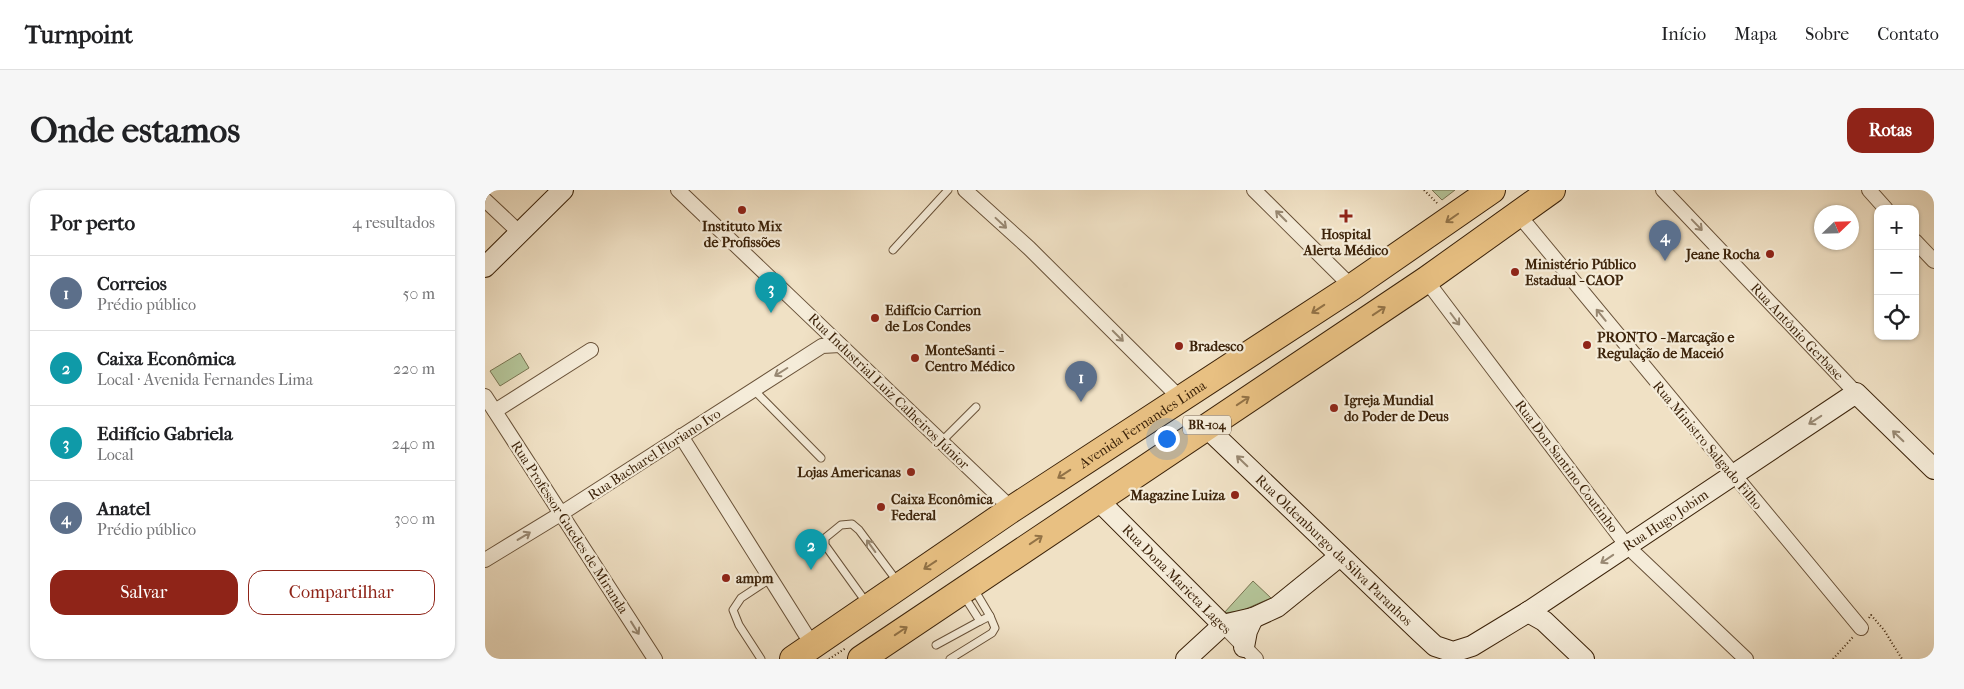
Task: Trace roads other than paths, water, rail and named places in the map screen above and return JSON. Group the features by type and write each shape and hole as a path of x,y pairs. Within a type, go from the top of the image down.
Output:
{"highway":[{"name":"Avenida Fernandes Lima","path":"803,652 1011,509 1352,287 1492,190"},
{"name":"BR-104","path":"861,659 1205,426 1425,280 1552,190"}],"street":[{"path":"485,267 563,190"},
{"name":"Rua Industrial Luiz Calheiros Júnior","path":"678,190 1011,509"},
{"path":"965,190 1029,248 1180,398"},
{"path":"1254,190 1352,287"},
{"name":"Rua Antônio Gerbase","path":"1663,190 1856,393 1934,470"},
{"path":"1869,190 1883,205"},
{"path":"485,200 520,233"},
{"name":"Rua Ministro Salgado Filho","path":"1518,214 1861,628"},
{"path":"1919,244 1934,261"},
{"name":"Rua Don Santino Coutinho","path":"1425,280 1627,546 1746,659"},
{"path":"822,346 823,327"},
{"name":"Rua Bacharel Floriano Ivo","path":"485,560 562,513 822,346 840,345"},
{"path":"495,411 591,350"},
{"name":"Rua Hugo Jobim","path":"1472,646 1537,612 1627,546 1856,393"},
{"name":"Rua Professor Guedes de Miranda","path":"485,396 655,659"},
{"name":"Rua Oldemburgo da Silva Paranhos","path":"1205,426 1435,646 1453,652 1472,646"},
{"path":"681,436 770,579 803,652"},
{"name":"Rua Dona Marieta Lages","path":"1097,499 1250,653"},
{"path":"1186,659 1223,625 1253,618 1287,600 1340,556"},
{"path":"1537,612 1584,659"},
{"path":"1250,653 1247,631 1253,618"}],"lane":[{"path":"893,250 948,190"},
{"path":"754,390 821,458"},
{"path":"941,442 976,407"},
{"path":"869,606 825,545 825,538 841,525 852,524 859,530 900,586"},
{"path":"761,659 739,624 733,610 741,598 770,579"},
{"path":"950,659 992,633 995,628 991,616 966,588"},
{"path":"966,588 980,621"},
{"path":"936,646 991,616"}],"place":[{"name":"Instituto Mix de Profissões","path":"742,210"},
{"name":"Hospital Alerta Médico","path":"1346,216"},
{"name":"Jeane Rocha","path":"1770,254"},
{"name":"Anatel","path":"1665,261"},
{"name":"Ministério Público Estadual - CAOP","path":"1515,272"},
{"name":"Edifício Gabriela","path":"771,313"},
{"name":"Edifício Carrion de Los Condes","path":"875,318"},
{"name":"PRONTO - Marcação e Regulação de Maceió","path":"1587,345"},
{"name":"Bradesco","path":"1179,346"},
{"name":"MonteSanti - Centro Médico","path":"915,358"},
{"name":"Correios","path":"1081,402"},
{"name":"Igreja Mundial do Poder de Deus","path":"1334,408"},
{"name":"Lojas Americanas","path":"911,472"},
{"name":"Magazine Luiza","path":"1235,495"},
{"name":"Caixa Econômica Federal","path":"881,507"},
{"name":"Caixa Econômica","path":"811,570"},
{"name":"ampm","path":"726,578"}]}
